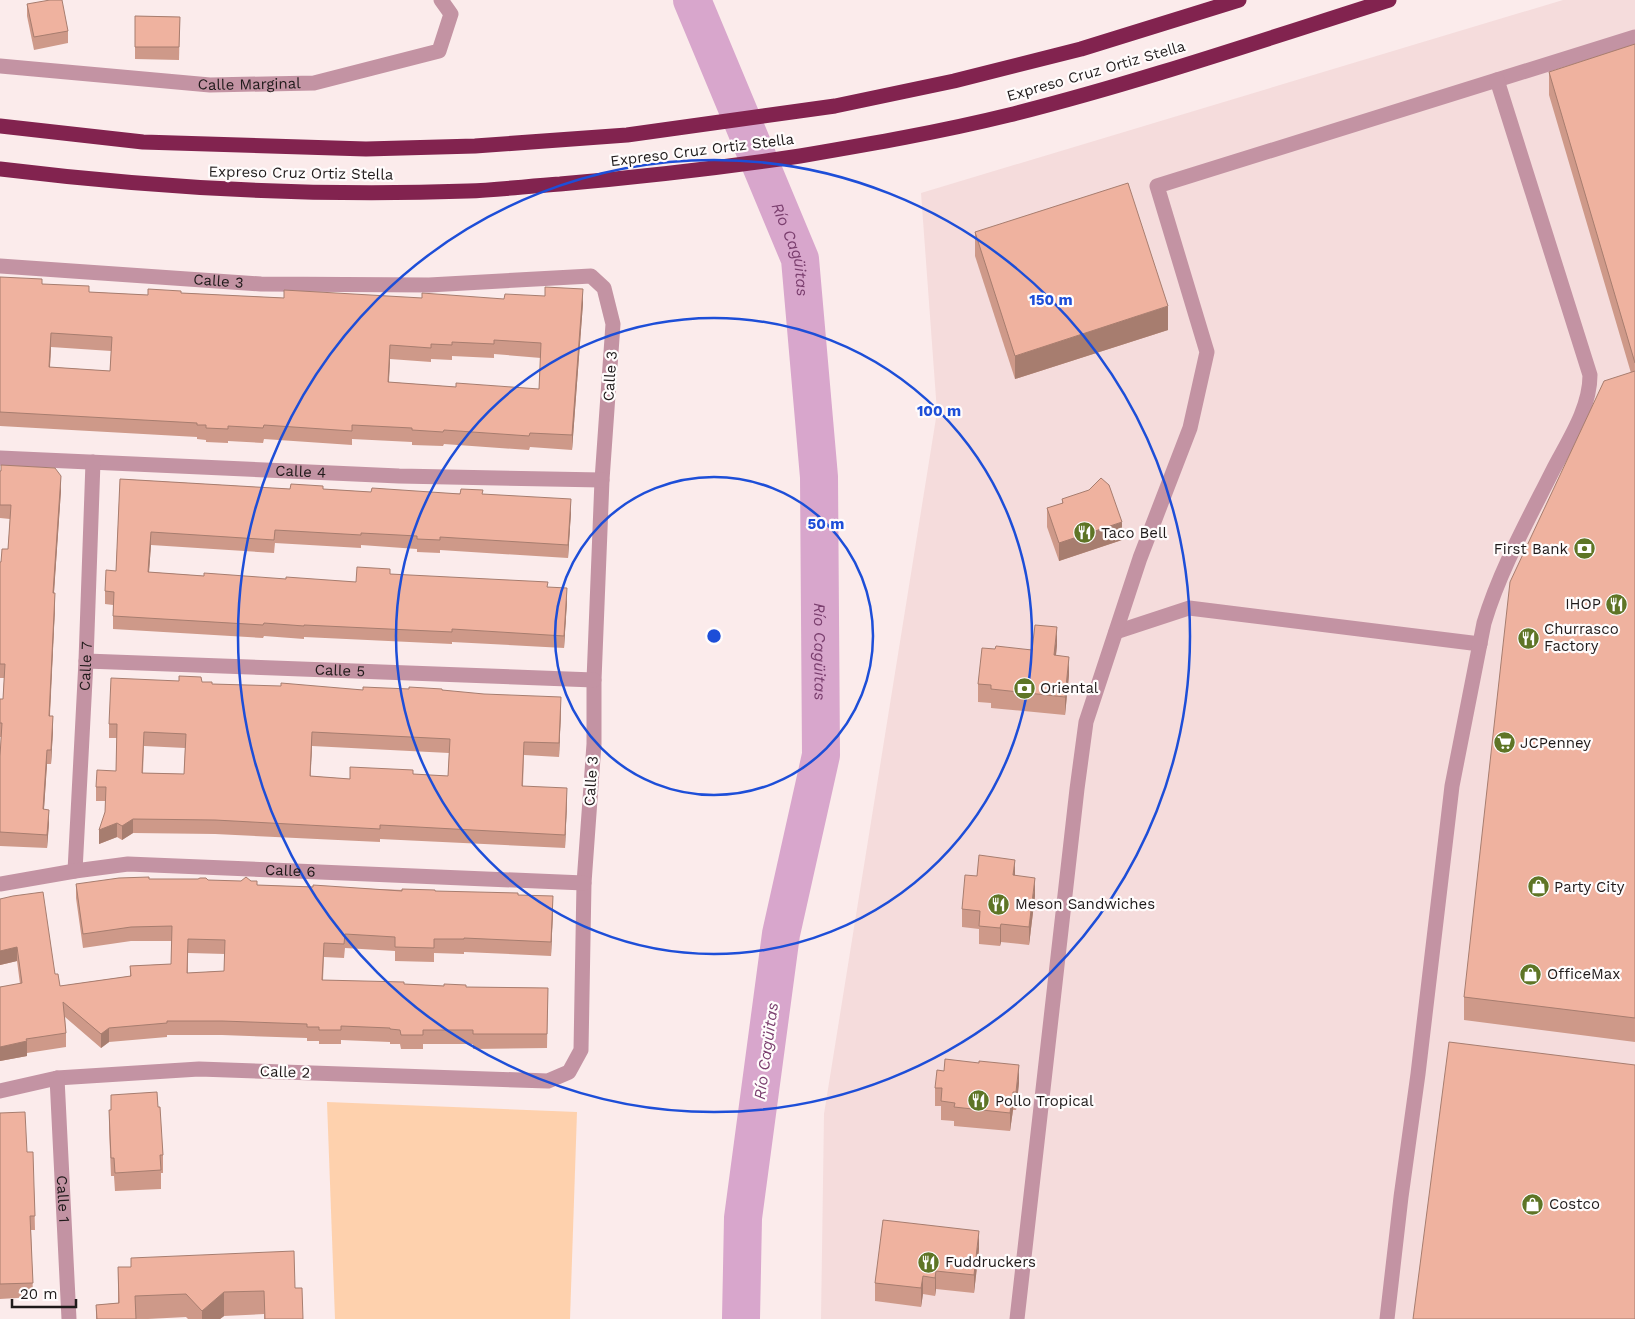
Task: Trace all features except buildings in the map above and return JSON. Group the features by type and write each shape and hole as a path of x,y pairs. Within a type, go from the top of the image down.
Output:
{"highway":[{"name":"Expreso Cruz Ortiz Stella","path":"0,126 143,142 366,149 475,146 627,135 835,106 954,81 1081,49 1239,0"},
{"name":"Expreso Cruz Ortiz Stella","path":"0,169 170,186 280,192 386,193 471,191 638,178 748,164 849,148 1006,115 1110,88 1390,0"}],"street":[{"name":"Calle Marginal","path":"0,66 210,85 314,83 439,51 451,14 441,0"},
{"path":"1017,1319 1086,722 1140,558 1190,428 1207,352 1157,186 1635,36"},
{"path":"1387,1319 1452,786 1480,644 1490,602 1510,556 1577,423 1590,388 1590,375 1496,80"},
{"name":"Calle 3","path":"0,266 261,284 429,285 591,276 604,288 613,324 602,480 594,680 594,744 584,883 581,1050 569,1072"},
{"name":"Calle 4","path":"0,458 400,476 602,480"},
{"name":"Calle 7","path":"75,871 94,462"},
{"path":"1116,632 1190,608 1480,644"},
{"name":"Calle 5","path":"86,661 594,680"},
{"name":"Calle 6","path":"0,884 128,864 584,883"},
{"name":"Calle 2","path":"0,1091 57,1078 199,1069 548,1080 569,1072"},
{"name":"Calle 1","path":"57,1078 69,1319"}],"shaded area":[{"path":"1563,0 1635,0 1635,1319 821,1319 824,1114 937,412 921,193"},
{"path":"327,1102 577,1112 570,1319 335,1319"}],"waterway":[{"name":"Río Cagüitas","path":"692,0 800,259 819,477 821,755 781,934 743,1218 741,1319"}],"place":[{"name":"Taco Bell","path":"1085,533"},
{"name":"First Bank","path":"1584,549"},
{"name":"IHOP","path":"1617,604"},
{"name":"Churrasco Factory","path":"1528,638"},
{"name":"Oriental","path":"1024,688"},
{"name":"JCPenney","path":"1504,743"},
{"name":"Party City","path":"1538,887"},
{"name":"Meson Sandwiches","path":"999,904"},
{"name":"OfficeMax","path":"1531,974"},
{"name":"Pollo Tropical","path":"979,1101"},
{"name":"Costco","path":"1533,1204"},
{"name":"Fuddruckers","path":"929,1262"}]}
